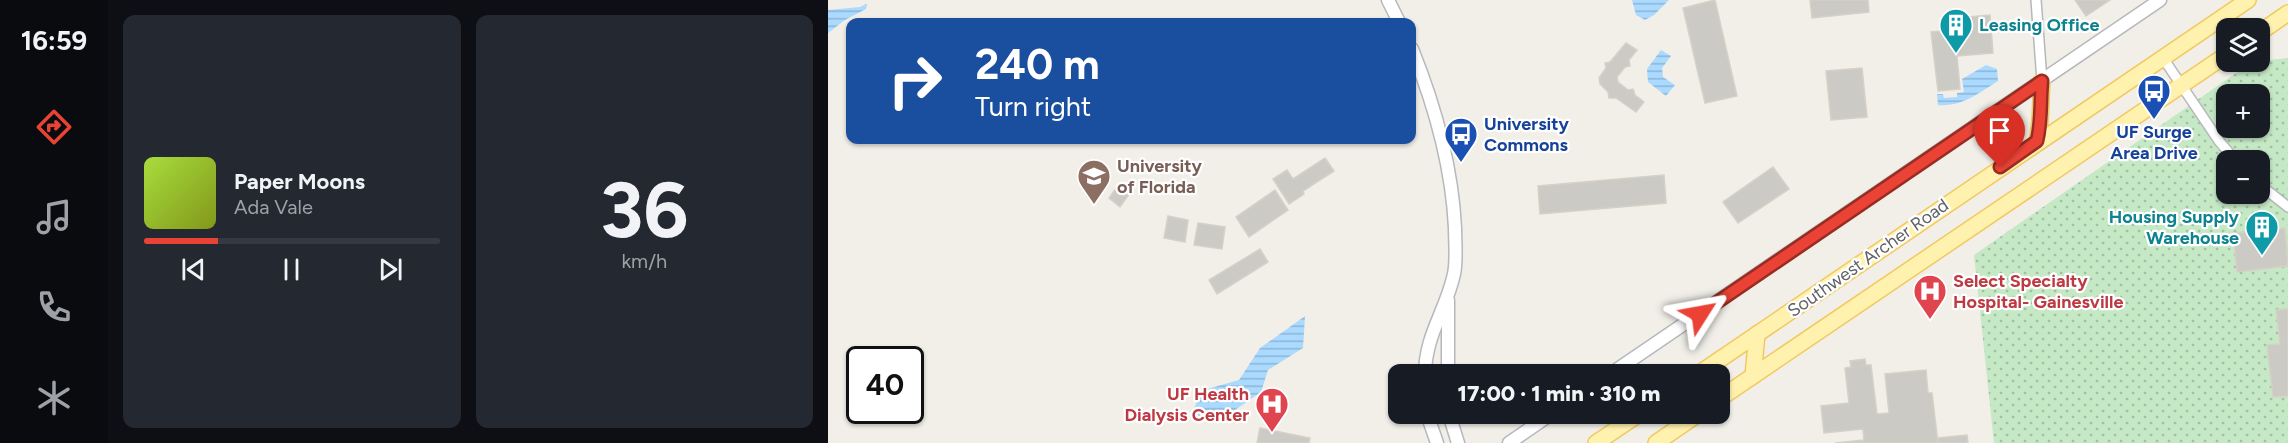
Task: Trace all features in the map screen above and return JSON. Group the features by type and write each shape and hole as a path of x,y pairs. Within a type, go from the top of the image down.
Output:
{"main road":[{"name":"Southwest Archer Road","path":"1713,364 2037,141 2248,0"},
{"path":"2270,25 2288,13"},
{"name":"Southwest Archer Road","path":"1730,392 2216,62"},
{"path":"2037,141 2041,123 2039,108 2042,81"},
{"path":"1753,376 1757,334"},
{"path":"1596,443 1624,424"},
{"path":"1656,443 1684,424"}],"street":[{"path":"1388,0 1397,18"},
{"path":"2036,0 2042,81"},
{"path":"1625,364 2160,0"},
{"path":"2163,58 2227,150"},
{"path":"1416,60 1439,124 1454,210 1455,254 1448,298 1448,364"},
{"path":"2270,192 2288,207"},
{"path":"1425,364 1432,328 1448,298"},
{"path":"1430,424 1437,443"},
{"path":"1452,424 1458,443"},
{"path":"1509,443 1537,424"}],"green space":[{"path":"2288,58 2288,443 1994,443 1974,255 2216,87 2216,138 2270,138 2270,84 2220,84 2238,72 2270,72 2270,60"}],"water":[{"path":"1632,0 1669,0 1654,15 1645,20 1636,15"},
{"path":"867,5 866,9 846,18 828,33 828,10"},
{"path":"1661,50 1671,56 1662,68 1663,77 1675,85 1666,96 1648,82 1647,69"},
{"path":"1986,65 1997,69 1998,81 1963,101 1938,105 1937,94 1943,94 1944,98 1957,97 1957,93 1964,92 1962,79"},
{"path":"1305,316 1303,348 1268,370 1261,392 1216,423 1193,413 1200,391 1239,380 1260,348"}],"building":[{"path":"1715,0 1737,96 1705,103 1683,8"},
{"path":"1810,0 1868,0 1869,12 1812,18"},
{"path":"2075,0 2110,0 2086,16"},
{"name":"Leasing Office","path":"1990,15 1993,53 1957,56 1960,89 1938,91 1931,32 1955,30 1958,36 1957,18"},
{"path":"1626,43 1637,50 1629,60 1630,66 1625,67 1617,77 1618,82 1628,90 1633,89 1635,95 1644,102 1636,112 1616,98 1609,98 1599,78 1606,68 1605,63 1610,62"},
{"path":"1862,68 1867,117 1831,120 1826,71"},
{"path":"1325,158 1334,171 1303,191 1304,194 1289,204 1273,179 1287,170 1293,179"},
{"path":"1773,167 1789,189 1738,223 1723,202"},
{"path":"1664,175 1666,203 1540,214 1538,186"},
{"path":"1119,184 1130,193 1120,207 1109,198"},
{"path":"1275,190 1288,210 1249,237 1236,217"},
{"path":"1168,216 1188,220 1185,242 1164,238"},
{"path":"1198,223 1225,227 1222,249 1194,245"},
{"name":"Housing Supply Warehouse","path":"2285,228 2288,266 2237,272 2233,233"},
{"path":"1260,249 1268,262 1217,294 1209,280"},
{"path":"2288,309 2288,396 2273,397 2267,345 2280,344 2276,310"},
{"path":"1865,359 1866,365 1871,365 1877,414 1889,413 1885,374 1926,370 1928,393 1932,393 1938,443 1835,443 1864,440 1863,429 1824,433 1821,406 1849,403 1845,368 1851,367 1850,361"},
{"name":"UF Health Dialysis Center","path":"1260,428 1310,438 1309,443 1257,443"},
{"path":"1967,435 1968,443 1938,443 1938,438"}],"place":[{"name":"Leasing Office","path":"1956,54"},
{"name":"UF Surge Area Drive","path":"2154,120"},
{"name":"University Commons","path":"1461,163"},
{"name":"University of Florida","path":"1094,205"},
{"name":"Housing Supply Warehouse","path":"2262,256"},
{"name":"Select Specialty Hospital- Gainesville","path":"1930,320"},
{"name":"UF Health Dialysis Center","path":"1272,433"}],"route":[{"path":"1700,314 1870,199 1933,153 2042,81 2039,108 2041,123 2037,141 2000,167"}]}
